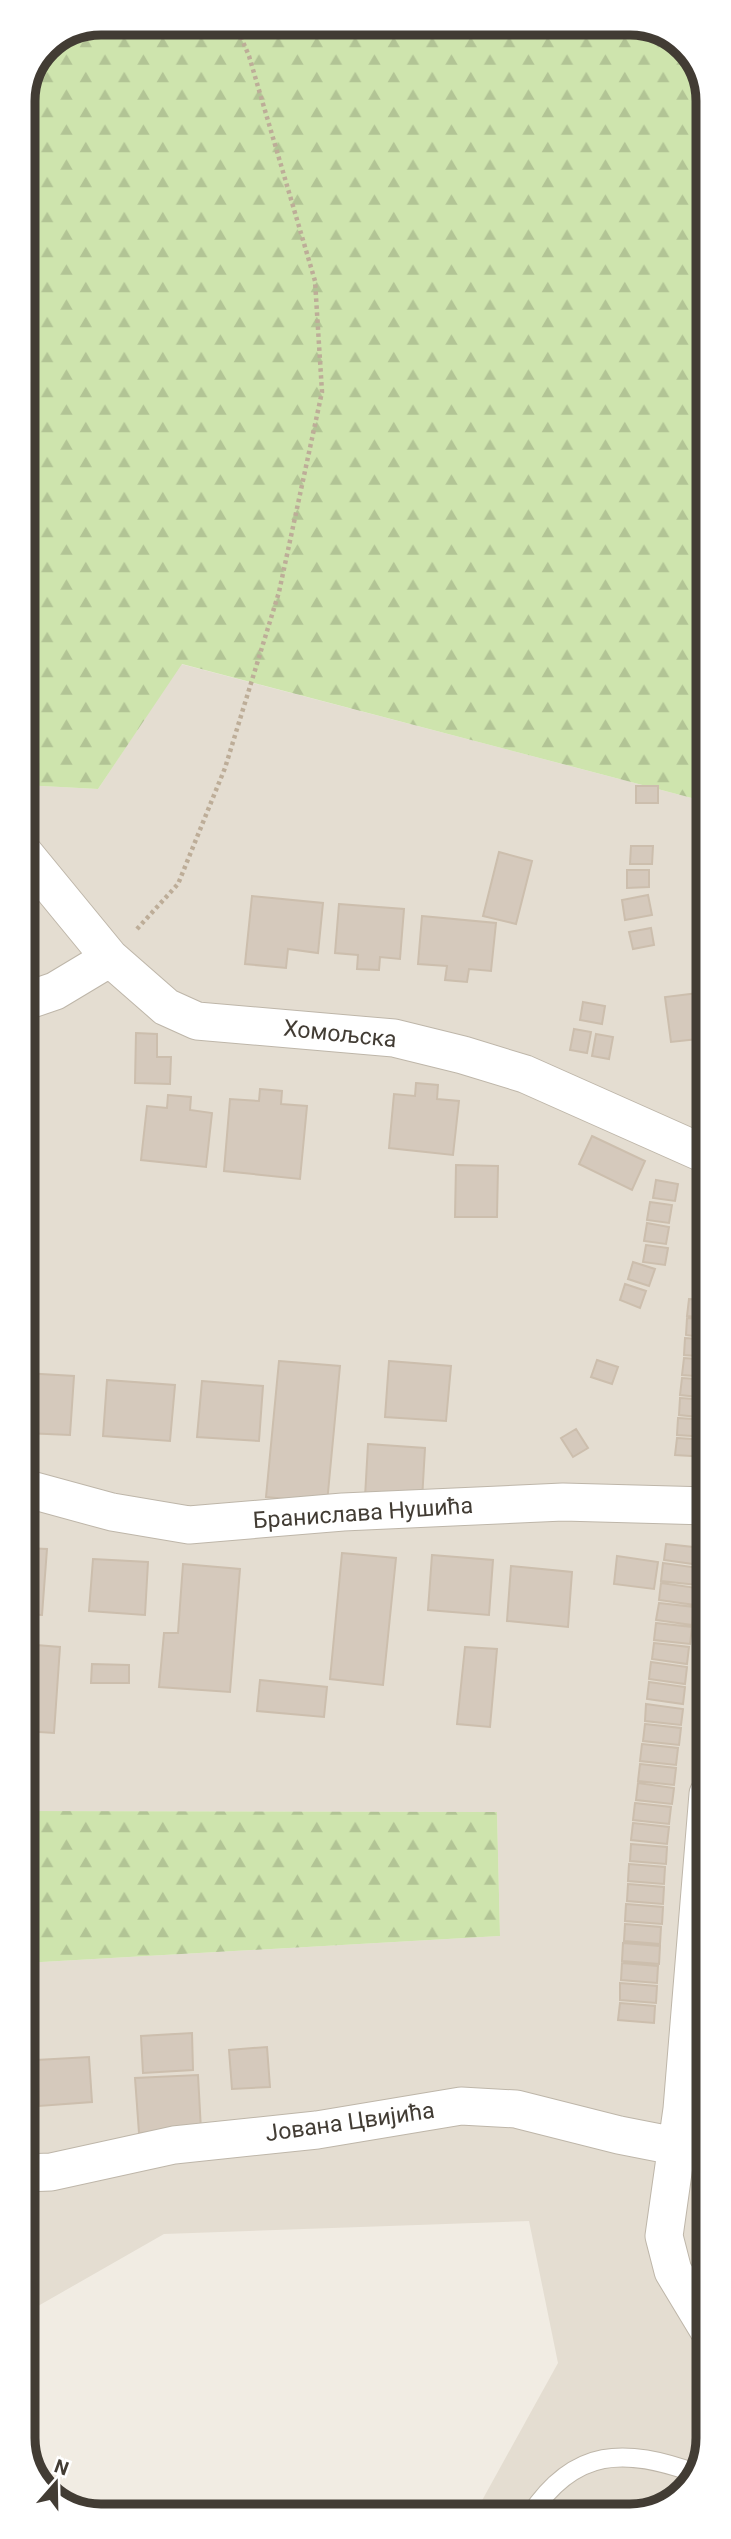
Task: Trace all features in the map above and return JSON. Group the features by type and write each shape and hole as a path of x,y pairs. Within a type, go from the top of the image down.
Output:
{"street":[{"name":"Хомољска","path":"35,867 110,958 166,1007 197,1021 394,1038 451,1052 525,1074 696,1150"},
{"path":"35,998 55,992 110,958"},
{"name":"Бранислава Нушића","path":"35,1491 112,1512 189,1525 343,1512 563,1502 696,1506"},
{"path":"696,2080 695,2104 675,2146 664,2236 673,2271 696,2309"},
{"name":"Јована Цвијића","path":"35,2173 51,2172 174,2145 317,2130 461,2106 516,2109 675,2146"}],"lane":[{"path":"538,2504 581,2465 620,2455 661,2461 687,2470"}],"path":[{"path":"110,958 178,884 225,768 279,592 323,392 315,281 249,56 240,35"}],"shaded area":[{"path":"181,664 696,799 696,2438 691,2463 680,2481 663,2495 643,2503 480,2504 558,2363 529,2221 164,2234 35,2308 35,1962 500,1936 497,1812 35,1811 35,786 98,789"}],"green space":[{"path":"101,35 634,35 655,40 673,51 687,68 695,88 696,101 696,799 182,664 98,789 35,786 35,101 36,88 46,64 64,46 88,36"},
{"path":"35,1811 497,1812 500,1936 35,1962"}],"building":[{"path":"636,786 658,786 658,803 636,803"},
{"path":"631,846 653,846 652,864 630,864"},
{"path":"499,852 532,861 516,924 483,916"},
{"path":"627,870 649,870 649,887 627,888"},
{"path":"648,895 652,915 625,920 622,900"},
{"path":"252,896 323,903 318,953 288,949 286,968 245,964"},
{"path":"339,904 404,909 400,959 380,957 379,970 357,969 358,955 335,953"},
{"path":"422,916 496,923 491,971 469,969 467,982 445,980 447,966 418,964"},
{"path":"651,928 654,945 633,949 629,932"},
{"path":"696,993 696,1039 671,1042 665,997"},
{"path":"583,1002 605,1006 602,1024 580,1020"},
{"path":"574,1029 591,1032 587,1053 570,1050"},
{"path":"136,1033 157,1034 157,1057 171,1057 170,1084 135,1083"},
{"path":"596,1034 613,1037 609,1059 592,1056"},
{"path":"416,1083 438,1085 437,1099 459,1101 453,1155 389,1148 394,1094 415,1096"},
{"path":"260,1089 282,1091 281,1104 307,1106 300,1179 224,1171 230,1099 259,1101"},
{"path":"168,1095 191,1097 190,1110 212,1113 206,1167 141,1160 147,1106 167,1108"},
{"path":"592,1136 645,1161 632,1190 579,1164"},
{"path":"456,1165 498,1166 497,1217 455,1217"},
{"path":"656,1180 678,1184 675,1201 653,1198"},
{"path":"650,1202 672,1205 669,1223 647,1220"},
{"path":"647,1223 669,1227 666,1244 644,1241"},
{"path":"646,1245 668,1248 665,1265 643,1262"},
{"path":"633,1262 655,1269 649,1286 628,1279"},
{"path":"625,1284 646,1291 640,1308 620,1300"},
{"path":"689,1299 696,1299 696,1317 687,1316"},
{"path":"687,1318 696,1319 696,1336 686,1335"},
{"path":"685,1338 696,1339 696,1356 684,1355"},
{"path":"684,1358 696,1359 696,1376 682,1375"},
{"path":"597,1360 618,1367 612,1384 591,1377"},
{"path":"279,1361 340,1366 327,1503 266,1497"},
{"path":"389,1361 451,1366 446,1421 385,1417"},
{"path":"35,1374 74,1376 70,1435 35,1433"},
{"path":"682,1378 696,1379 696,1397 680,1395"},
{"path":"107,1380 175,1385 170,1441 103,1436"},
{"path":"202,1381 263,1386 259,1441 197,1437"},
{"path":"680,1398 696,1399 696,1417 679,1415"},
{"path":"678,1418 696,1419 696,1436 677,1435"},
{"path":"576,1429 588,1448 573,1457 561,1438"},
{"path":"677,1438 696,1439 696,1456 675,1455"},
{"path":"368,1444 425,1448 422,1500 365,1497"},
{"path":"666,1544 696,1547 696,1564 664,1560"},
{"path":"35,1548 47,1549 42,1615 35,1615"},
{"path":"342,1553 396,1558 383,1685 330,1679"},
{"path":"432,1555 493,1560 489,1615 428,1610"},
{"path":"617,1556 658,1562 654,1589 614,1584"},
{"path":"93,1559 148,1562 145,1615 89,1611"},
{"path":"663,1563 696,1568 696,1585 661,1581"},
{"path":"183,1564 240,1569 230,1692 159,1687 164,1633 178,1633"},
{"path":"511,1566 572,1572 568,1627 507,1621"},
{"path":"661,1583 696,1588 695,1605 659,1600"},
{"path":"659,1603 694,1607 692,1625 656,1620"},
{"path":"656,1623 692,1627 690,1644 654,1640"},
{"path":"654,1643 689,1647 687,1664 652,1659"},
{"path":"36,1645 60,1647 54,1733 35,1732"},
{"path":"465,1647 497,1649 490,1727 457,1724"},
{"path":"651,1662 687,1667 685,1684 649,1679"},
{"path":"92,1664 129,1665 129,1683 91,1683"},
{"path":"260,1680 327,1687 324,1717 257,1711"},
{"path":"649,1682 685,1687 683,1704 647,1699"},
{"path":"646,1704 683,1709 681,1725 645,1721"},
{"path":"645,1724 681,1728 679,1745 643,1741"},
{"path":"642,1744 678,1748 676,1765 640,1761"},
{"path":"640,1764 676,1768 674,1785 638,1781"},
{"path":"638,1783 674,1788 672,1804 636,1800"},
{"path":"635,1803 671,1807 669,1824 633,1820"},
{"path":"633,1823 669,1827 667,1844 631,1840"},
{"path":"631,1844 667,1847 666,1864 630,1861"},
{"path":"629,1864 665,1867 664,1884 628,1881"},
{"path":"628,1884 664,1887 663,1904 627,1901"},
{"path":"626,1904 663,1907 662,1924 625,1921"},
{"path":"625,1924 661,1927 660,1944 624,1941"},
{"path":"623,1943 660,1946 659,1964 622,1961"},
{"path":"622,1963 658,1966 657,1983 621,1980"},
{"path":"620,1983 657,1986 656,2003 620,2000"},
{"path":"620,2003 655,2006 654,2023 618,2020"},
{"path":"192,2033 193,2070 143,2073 141,2036"},
{"path":"267,2047 270,2087 232,2089 229,2050"},
{"path":"89,2057 92,2102 39,2106 37,2060"},
{"path":"198,2075 201,2130 139,2133 135,2078"}]}
